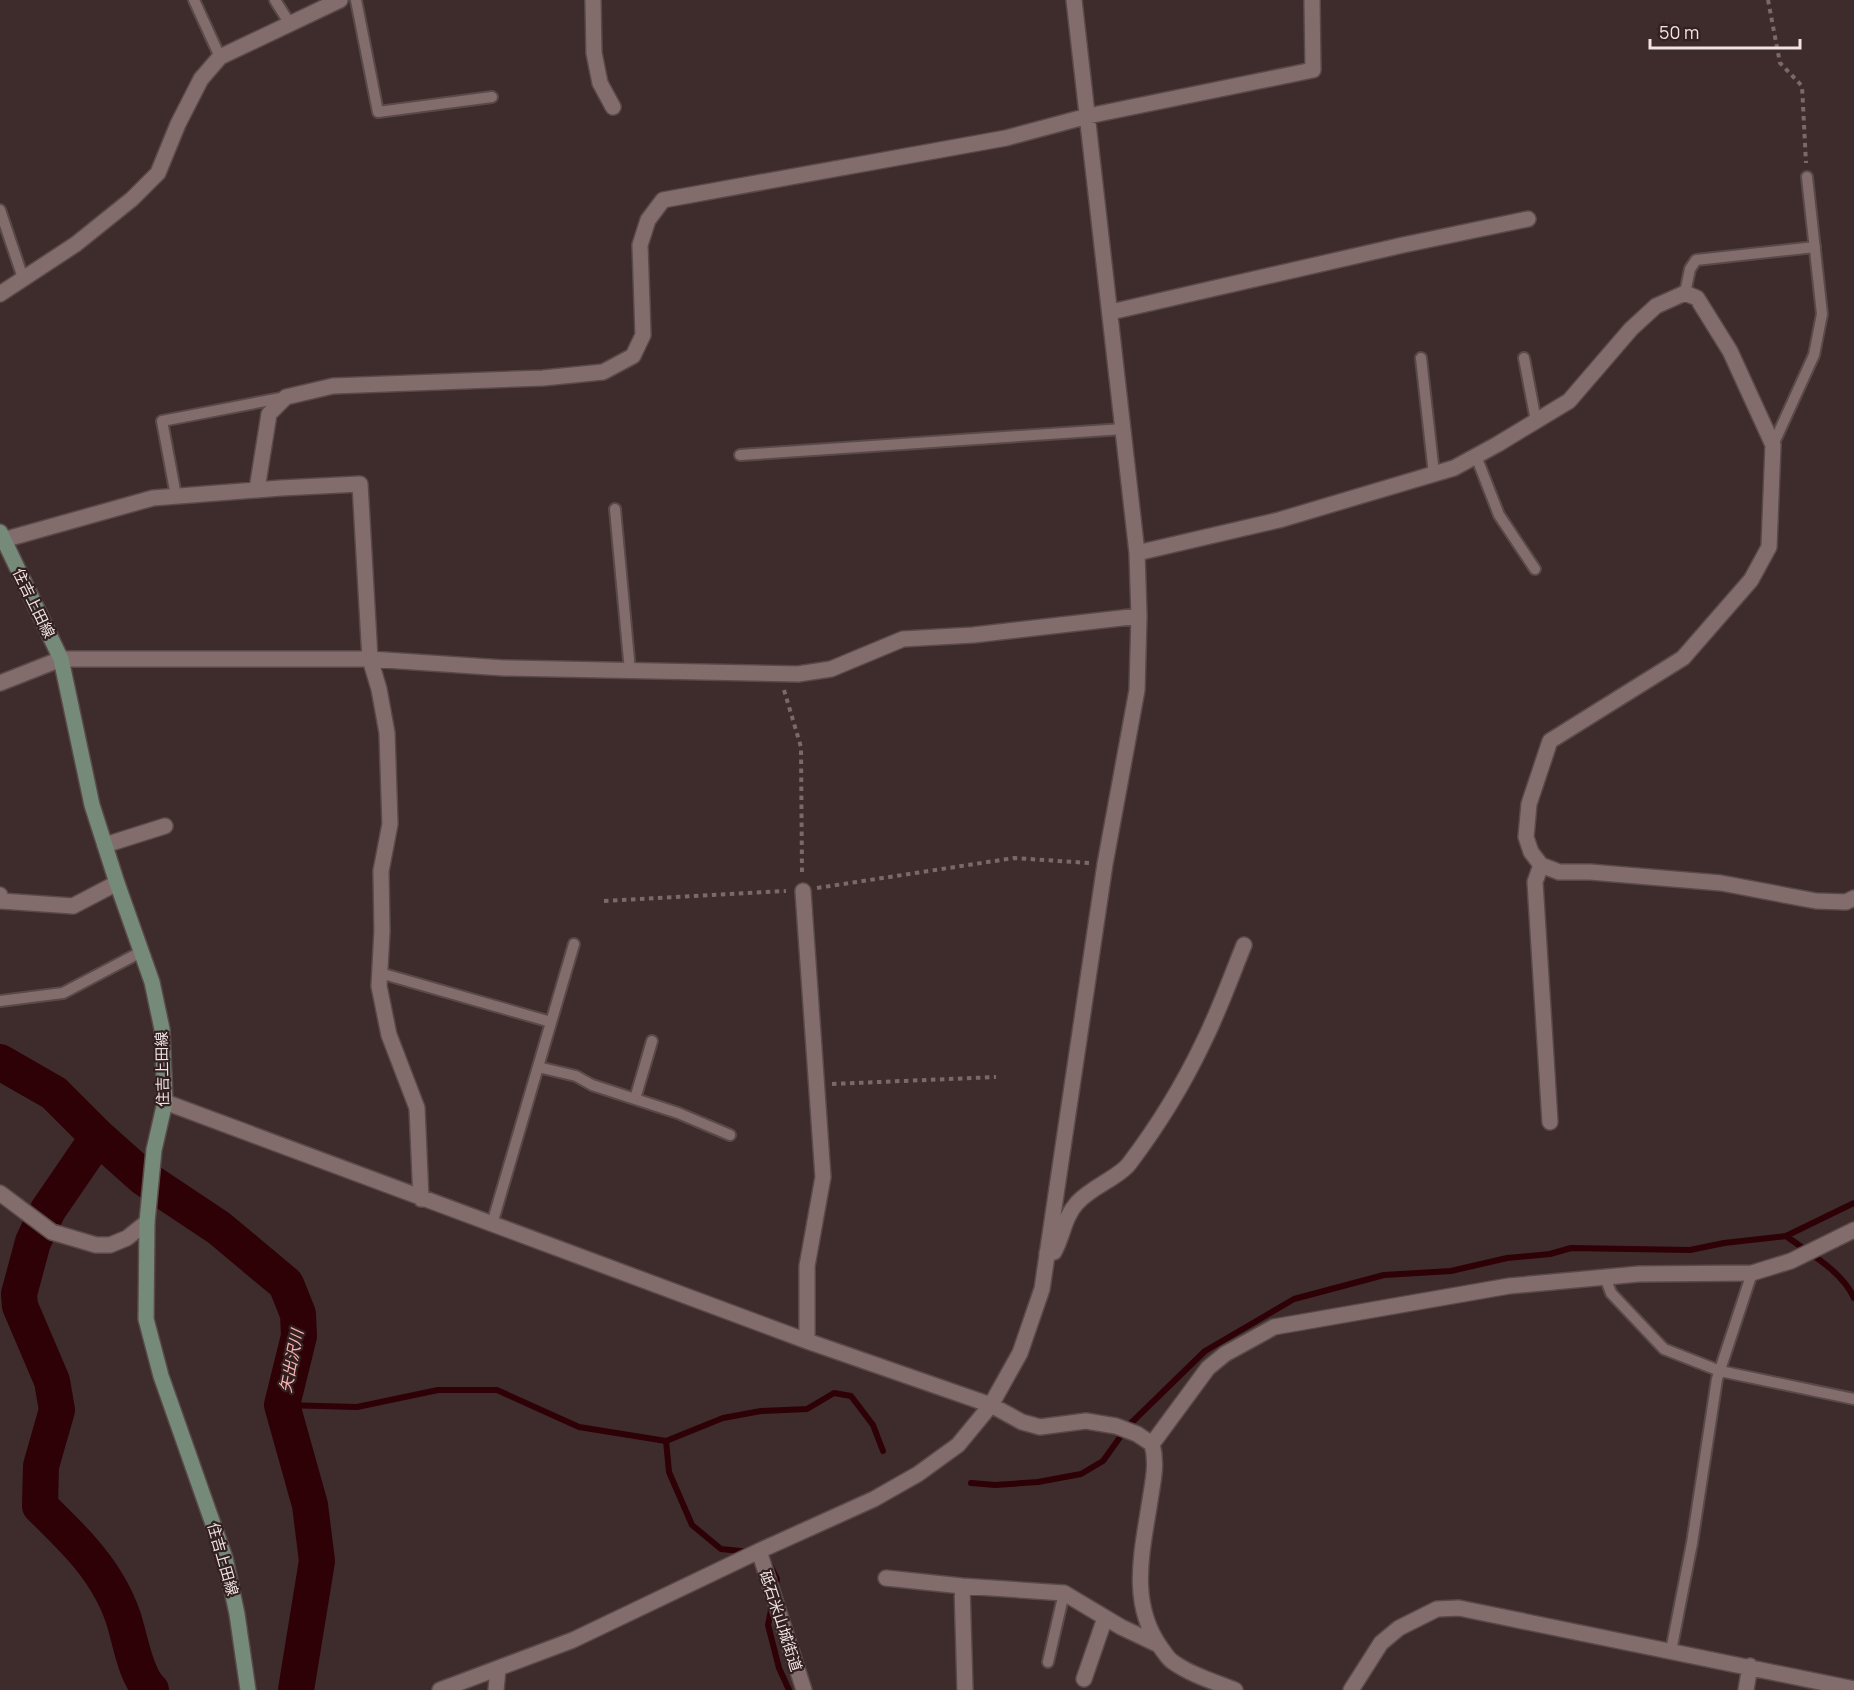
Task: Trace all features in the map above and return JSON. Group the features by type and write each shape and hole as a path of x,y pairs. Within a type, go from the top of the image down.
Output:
{"main road":[{"name":"住吉上田線","path":"1,536 61,659 92,805 152,982 162,1029 165,1102 154,1150 149,1199 146,1319 161,1376 225,1558 237,1614 248,1690"}],"street":[{"path":"0,294 76,244 132,199 158,173 178,124 201,79 220,57 340,0"},
{"path":"593,0 594,52 600,82 613,107"},
{"path":"440,1690 573,1640 874,1499 918,1474 958,1445 991,1405 1020,1353 1042,1289 1105,864 1137,690 1139,616 1137,554 1074,0"},
{"path":"258,489 269,414 286,397 333,386 543,378 603,372 633,356 643,335 640,246 648,220 663,200 1006,138 1088,116 1313,70 1312,0"},
{"path":"1111,312 1403,245 1528,219"},
{"path":"1137,554 1279,520 1454,468 1569,401 1631,329 1656,306 1685,293 1697,298 1730,351 1773,445 1768,547 1751,580 1683,658 1550,741 1529,804 1527,837 1532,852 1541,865 1559,872 1590,872 1721,883 1816,901 1846,902 1854,898"},
{"path":"1,536 153,498 258,489 360,484 370,659 379,689 387,733 390,824 381,870 382,931 378,986 389,1035 417,1108 421,1199"},
{"path":"0,683 61,659 370,659 504,668 798,674 831,669 903,639 973,635 1139,616"},
{"path":"105,844 165,826"},
{"path":"1541,865 1535,882 1550,1122"},
{"path":"0,899 73,906 117,883"},
{"path":"803,891 823,1177 807,1266 807,1341"},
{"path":"1047,1253 1054,1252 1066,1220 1077,1203 1094,1188 1127,1167 1159,1121 1203,1043 1244,945"},
{"path":"165,1102 807,1341 991,1405 1022,1422 1040,1427 1086,1421 1116,1426 1137,1434 1152,1444 1156,1458 1143,1548 1140,1591 1145,1619 1171,1661 1195,1675 1235,1690"},
{"path":"0,1193 52,1232 96,1245 110,1245 126,1238 147,1222"},
{"path":"1152,1444 1208,1368 1249,1340 1274,1327 1314,1318 1509,1286 1639,1274 1752,1273 1791,1261 1854,1230"},
{"name":"砥石米山城街道","path":"759,1551 804,1690"},
{"path":"886,1578 1064,1593 1105,1618 1159,1645"},
{"path":"962,1586 965,1690"},
{"path":"1351,1690 1381,1643 1400,1628 1437,1610 1459,1608 1854,1689"},
{"path":"1082,1684 1105,1618"},
{"path":"1746,1690 1750,1666"},
{"path":"496,1690 498,1669"}],"lane":[{"path":"194,0 220,57"},
{"path":"275,0 290,24"},
{"path":"356,0 378,112 492,97"},
{"path":"1773,445 1814,355 1822,314 1807,177"},
{"path":"0,210 23,278"},
{"path":"1685,293 1690,269 1696,260 1815,247"},
{"path":"1421,358 1434,474"},
{"path":"1524,358 1536,421"},
{"path":"176,496 162,420 286,397"},
{"path":"740,454 1123,429"},
{"path":"1476,456 1499,515 1535,569"},
{"path":"615,510 630,670"},
{"path":"492,1224 574,944"},
{"path":"0,1001 63,993 141,952"},
{"path":"380,973 551,1022"},
{"path":"636,1099 652,1041"},
{"path":"538,1067 576,1076 592,1085 678,1113 730,1135"},
{"path":"1671,1651 1692,1543 1717,1380 1752,1273"},
{"path":"1605,1277 1611,1293 1664,1349 1720,1371 1854,1399"},
{"path":"1048,1662 1064,1593"}],"path":[{"path":"1768,0 1780,63 1802,86 1807,177"},
{"path":"780,674 801,747 803,891"},
{"path":"604,901 803,891 1014,858 1105,864"},
{"path":"816,1085 996,1077"}],"waterway":[{"name":"矢出沢川","path":"0,1062 54,1093 144,1178 219,1228 286,1284 298,1314 299,1336 282,1405 310,1505 317,1561 296,1690"},
{"path":"98,1137 48,1210 33,1242 19,1294 20,1306 52,1381 57,1410 41,1466 40,1506 85,1552 107,1583 116,1599 141,1676 151,1690"},
{"path":"971,1483 995,1485 1038,1482 1081,1474 1103,1461 1128,1426 1205,1351 1294,1299 1384,1275 1451,1271 1507,1258 1550,1254 1571,1248 1690,1250 1724,1243 1786,1236 1854,1203"},
{"path":"1786,1236 1842,1279 1854,1298"},
{"path":"282,1405 357,1407 438,1390 497,1390 579,1427 666,1441 723,1418 761,1411 807,1409 834,1393 851,1396 873,1425 883,1451"},
{"path":"666,1441 669,1472 692,1525 721,1549 750,1552"},
{"path":"770,1565 777,1579 775,1589"},
{"path":"772,1605 768,1625 779,1668 789,1690"}]}
